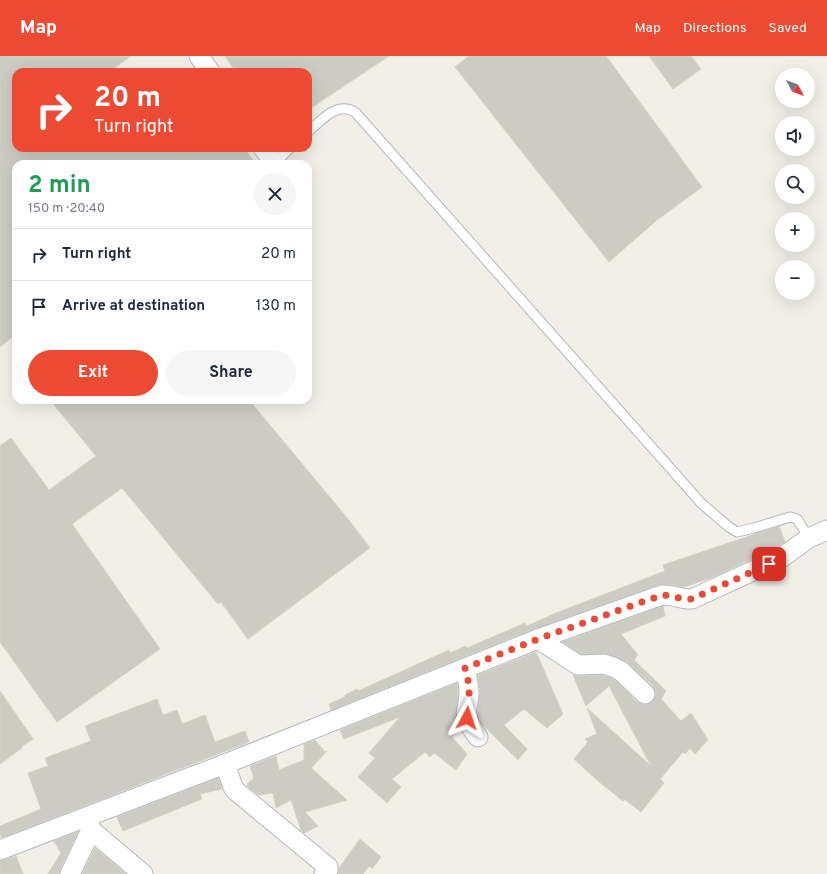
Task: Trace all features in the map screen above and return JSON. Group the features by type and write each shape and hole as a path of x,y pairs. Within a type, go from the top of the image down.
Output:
{"street":[{"path":"199,56 207,68"},
{"path":"0,850 89,823 225,764 538,639 662,595 692,599 781,558 809,538 827,530"},
{"path":"538,639 578,665 604,664 613,666 645,694"},
{"path":"465,668 470,695 466,710 467,718 470,727 478,736"},
{"path":"225,764 233,787 328,867 328,870 324,874"},
{"path":"70,874 89,823"},
{"path":"89,823 143,874"}],"lane":[{"path":"312,129 334,110 344,107 356,112 702,504 729,527 737,532 790,517 797,519 809,538"},
{"path":"270,158 282,152"}],"building":[{"path":"0,56 131,56 114,68 12,68 12,152 247,152 253,160 12,160 12,337 0,347"},
{"path":"225,56 389,56 312,107 312,68 233,68"},
{"path":"469,56 606,56 702,187 657,220 609,262 455,67"},
{"path":"649,56 691,56 701,69 673,89"},
{"path":"53,404 252,404 348,519 370,548 248,639 221,602 218,604 122,488 72,524 160,649 57,722 0,642 0,446 11,438 49,490 96,456"},
{"path":"779,526 785,542 711,578 684,587 667,584 658,585 534,629 331,710 329,704 345,697 345,695 357,689 358,691 449,650 450,653 466,646 467,648 525,623 527,626 556,613 665,571 663,565"},
{"path":"663,606 665,616 621,634 638,655 634,660 666,691 661,699 681,721 691,713 708,740 695,754 690,748 685,754 683,752 660,779 664,783 641,812 624,799 623,801 574,759 588,742 585,739 597,734 587,708 651,766 609,686 586,706 573,675 602,675 609,677 615,680 637,702 643,705 653,701 656,696 653,686 626,661 607,654 581,654 563,642"},
{"path":"536,652 563,714 547,728 524,709 504,725 527,749 518,760 481,723 479,719 478,712 480,689 478,675"},
{"path":"457,683 458,694 456,713 460,729 452,737 467,754 456,770 434,753 430,757 425,752 392,779 401,787 387,803 358,777 375,758 369,753 400,717 344,739 340,730"},
{"path":"0,691 33,739 0,764"},
{"path":"157,699 163,715 177,710 182,724 205,715 215,742 245,731 249,742 2,838 0,834 0,826 41,809 28,773 48,766 45,758 91,741 85,726"},
{"path":"315,740 325,752 327,751 311,768 347,800 305,812 318,826 304,833 301,830 291,800 276,808 273,793 259,795 249,788 247,784 254,778 250,766 276,756 279,770 304,760 304,744"},
{"path":"218,778 222,789 200,794 202,799 123,831 117,817"},
{"path":"78,832 59,874 48,874 61,853 54,841"},
{"path":"360,839 381,857 372,869 369,866 363,874 338,874 339,868"},
{"path":"95,848 126,874 82,874"},
{"path":"16,856 23,874 0,874 0,861"}],"route":[{"path":"467,718 466,710 470,695 465,668 538,639 662,595 692,599 769,564"}]}
